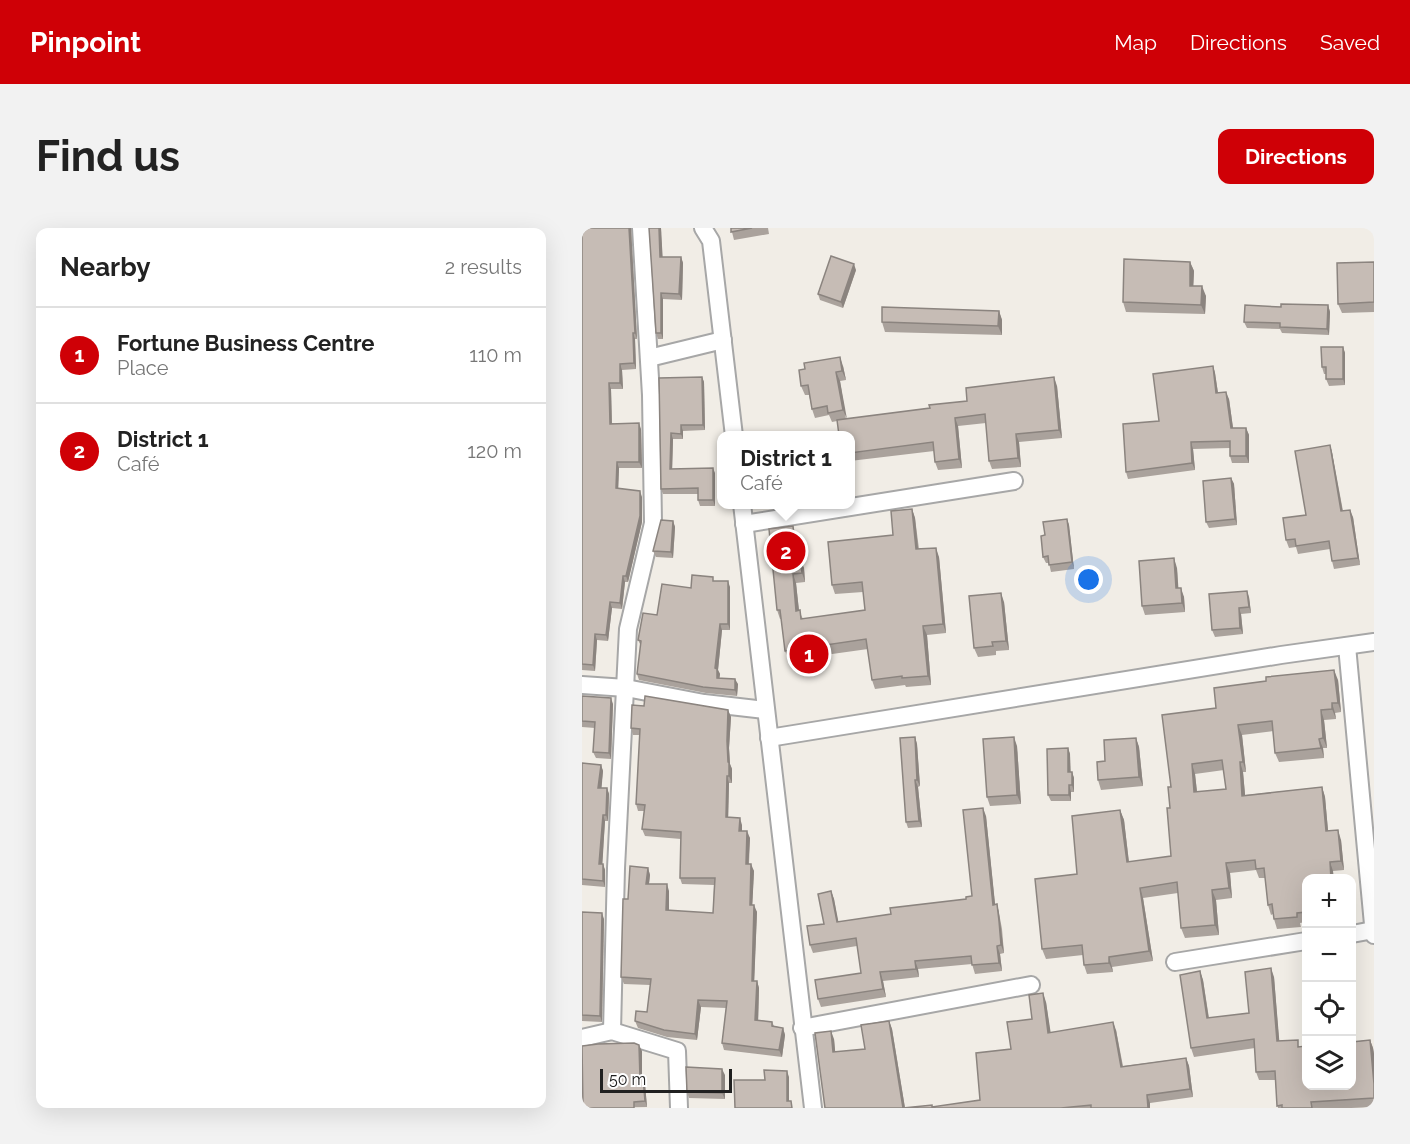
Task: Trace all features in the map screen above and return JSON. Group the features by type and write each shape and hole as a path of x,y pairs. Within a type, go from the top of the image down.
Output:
{"street":[{"path":"612,1031 616,868 628,629 653,523 651,395 641,228"},
{"path":"703,228 711,241 734,431"},
{"path":"649,358 723,340"},
{"path":"855,506 1014,481"},
{"path":"742,509 813,1108"},
{"path":"744,524 838,509"},
{"path":"769,738 1374,642"},
{"path":"1347,646 1374,935"},
{"path":"582,685 626,688 704,703 765,710"},
{"path":"1356,933 1374,930"},
{"path":"1175,962 1302,942"},
{"path":"802,1028 1031,985"},
{"path":"582,1038 612,1031 677,1051 679,1108"}],"building":[{"path":"582,228 629,228 635,333 633,333 634,363 620,364 620,383 609,383 610,424 639,423 639,462 617,462 616,488 640,491 640,516 626,576 623,576 620,603 610,602 606,635 595,634 593,665 582,664"},
{"path":"649,228 659,228 660,257 681,257 679,294 661,293 661,333 656,333"},
{"path":"731,228 752,228 731,232"},
{"path":"831,256 854,264 841,302 818,294"},
{"path":"1124,259 1190,262 1190,286 1202,286 1201,305 1123,302"},
{"path":"1374,262 1374,302 1338,304 1337,263"},
{"path":"1281,304 1328,305 1327,329 1280,327 1280,323 1244,322 1245,305 1281,307"},
{"path":"882,307 999,311 998,326 882,322"},
{"path":"1321,347 1343,347 1343,379 1326,379 1326,367 1322,367"},
{"path":"840,357 842,371 836,372 843,410 828,413 827,406 812,409 808,385 801,386 799,370 805,369 804,363"},
{"path":"1213,366 1216,393 1226,392 1231,428 1246,428 1246,456 1230,456 1230,441 1191,442 1192,463 1126,472 1123,424 1159,421 1153,374"},
{"path":"702,377 703,425 681,425 681,434 671,433 670,469 713,468 713,500 698,500 698,488 661,489 659,378"},
{"path":"1054,377 1059,430 1016,434 1018,458 989,461 985,414 955,418 959,459 935,462 933,442 855,452 855,431 838,431 837,420 967,401 966,388"},
{"path":"1330,445 1341,511 1350,510 1358,558 1332,561 1329,541 1296,546 1295,539 1286,540 1283,518 1306,515 1295,451"},
{"path":"1231,478 1235,519 1206,522 1203,481"},
{"path":"912,509 916,549 936,548 943,624 923,626 928,676 902,678 902,676 872,680 866,639 785,651 780,610 777,610 769,529 793,526 796,559 800,559 802,573 793,574 796,611 800,610 801,619 865,610 862,582 832,585 828,542 893,535 891,511"},
{"path":"1067,519 1072,562 1049,565 1048,556 1043,557 1041,536 1045,535 1043,522"},
{"path":"661,520 673,521 671,552 653,551"},
{"path":"1174,558 1176,588 1181,588 1182,603 1142,606 1139,561"},
{"path":"692,575 713,577 713,581 728,581 728,624 720,624 715,668 717,678 735,679 735,690 703,687 637,674 641,641 638,640 643,613 657,615 662,584 691,588"},
{"path":"1247,591 1249,607 1239,608 1240,628 1212,630 1209,594"},
{"path":"1001,593 1006,641 992,642 993,646 974,648 969,596"},
{"path":"1334,670 1338,703 1332,703 1332,709 1321,710 1323,738 1319,739 1321,748 1275,753 1272,721 1238,725 1243,762 1240,762 1242,796 1322,787 1326,831 1338,830 1341,861 1330,862 1331,874 1302,874 1302,912 1297,913 1297,917 1274,919 1272,904 1268,905 1264,868 1256,869 1255,860 1226,863 1229,888 1212,890 1215,925 1181,928 1177,882 1140,888 1149,951 1109,957 1109,963 1084,965 1082,945 1042,949 1035,879 1077,874 1072,816 1120,810 1127,862 1171,856 1167,808 1170,808 1168,787 1171,787 1162,715 1216,708 1214,688 1266,681 1266,677","holes":["1222,760 1226,789 1194,792 1192,764"]},
{"path":"582,696 611,698 609,753 593,752 595,722 582,721"},
{"path":"645,696 728,710 729,776 727,776 726,817 740,818 739,831 747,831 746,864 751,864 750,905 754,905 752,981 757,981 755,1020 772,1022 772,1026 783,1028 779,1050 722,1043 727,1001 698,1000 695,1034 664,1030 635,1021 636,1011 647,1012 651,979 621,977 623,899 628,899 630,866 648,868 646,884 667,884 666,910 713,913 715,878 680,878 681,832 642,829 645,805 636,804 640,729 631,728 632,705 644,706"},
{"path":"915,737 917,780 915,780 919,821 906,822 900,738"},
{"path":"1014,737 1017,795 987,797 983,739"},
{"path":"1136,738 1139,777 1098,780 1097,762 1105,761 1104,740"},
{"path":"1068,748 1068,772 1072,772 1069,795 1048,795 1047,749"},
{"path":"582,763 601,765 598,788 607,788 606,815 603,815 599,864 603,864 603,881 582,879"},
{"path":"983,808 993,905 997,904 999,921 1001,945 997,946 999,963 972,965 971,956 915,961 916,969 880,972 883,989 818,999 815,980 861,973 856,938 810,945 807,926 824,924 818,894 831,891 837,922 891,914 890,908 966,899 972,896 963,810"},
{"path":"582,912 602,913 600,1016 582,1015"},
{"path":"1271,968 1277,1041 1298,1040 1298,1047 1302,1046 1302,1090 1356,1090 1356,1042 1370,1040 1374,1098 1311,1102 1312,1108 1282,1108 1282,1105 1277,1106 1275,1071 1256,1072 1254,1039 1191,1048 1180,975 1200,971 1207,1018 1249,1013 1245,972"},
{"path":"1043,993 1048,1033 1113,1022 1121,1067 1186,1058 1190,1089 1147,1095 1148,1108 1091,1108 1091,1105 1061,1108 903,1108 932,1105 932,1107 980,1100 976,1053 1011,1049 1007,1022 1032,1019 1029,995"},
{"path":"889,1021 903,1108 825,1108 815,1033 831,1031 833,1052 865,1049 861,1025"},
{"path":"634,1043 639,1045 640,1079 643,1078 645,1101 634,1102 634,1108 583,1108 582,1046"},
{"path":"686,1067 722,1069 722,1093 687,1092"},
{"path":"764,1070 787,1071 787,1101 791,1101 792,1108 735,1108 734,1080 765,1080"}],"place":[{"name":"District 1","path":"786,551"},
{"name":"Fortune Business Centre","path":"809,654"}]}
